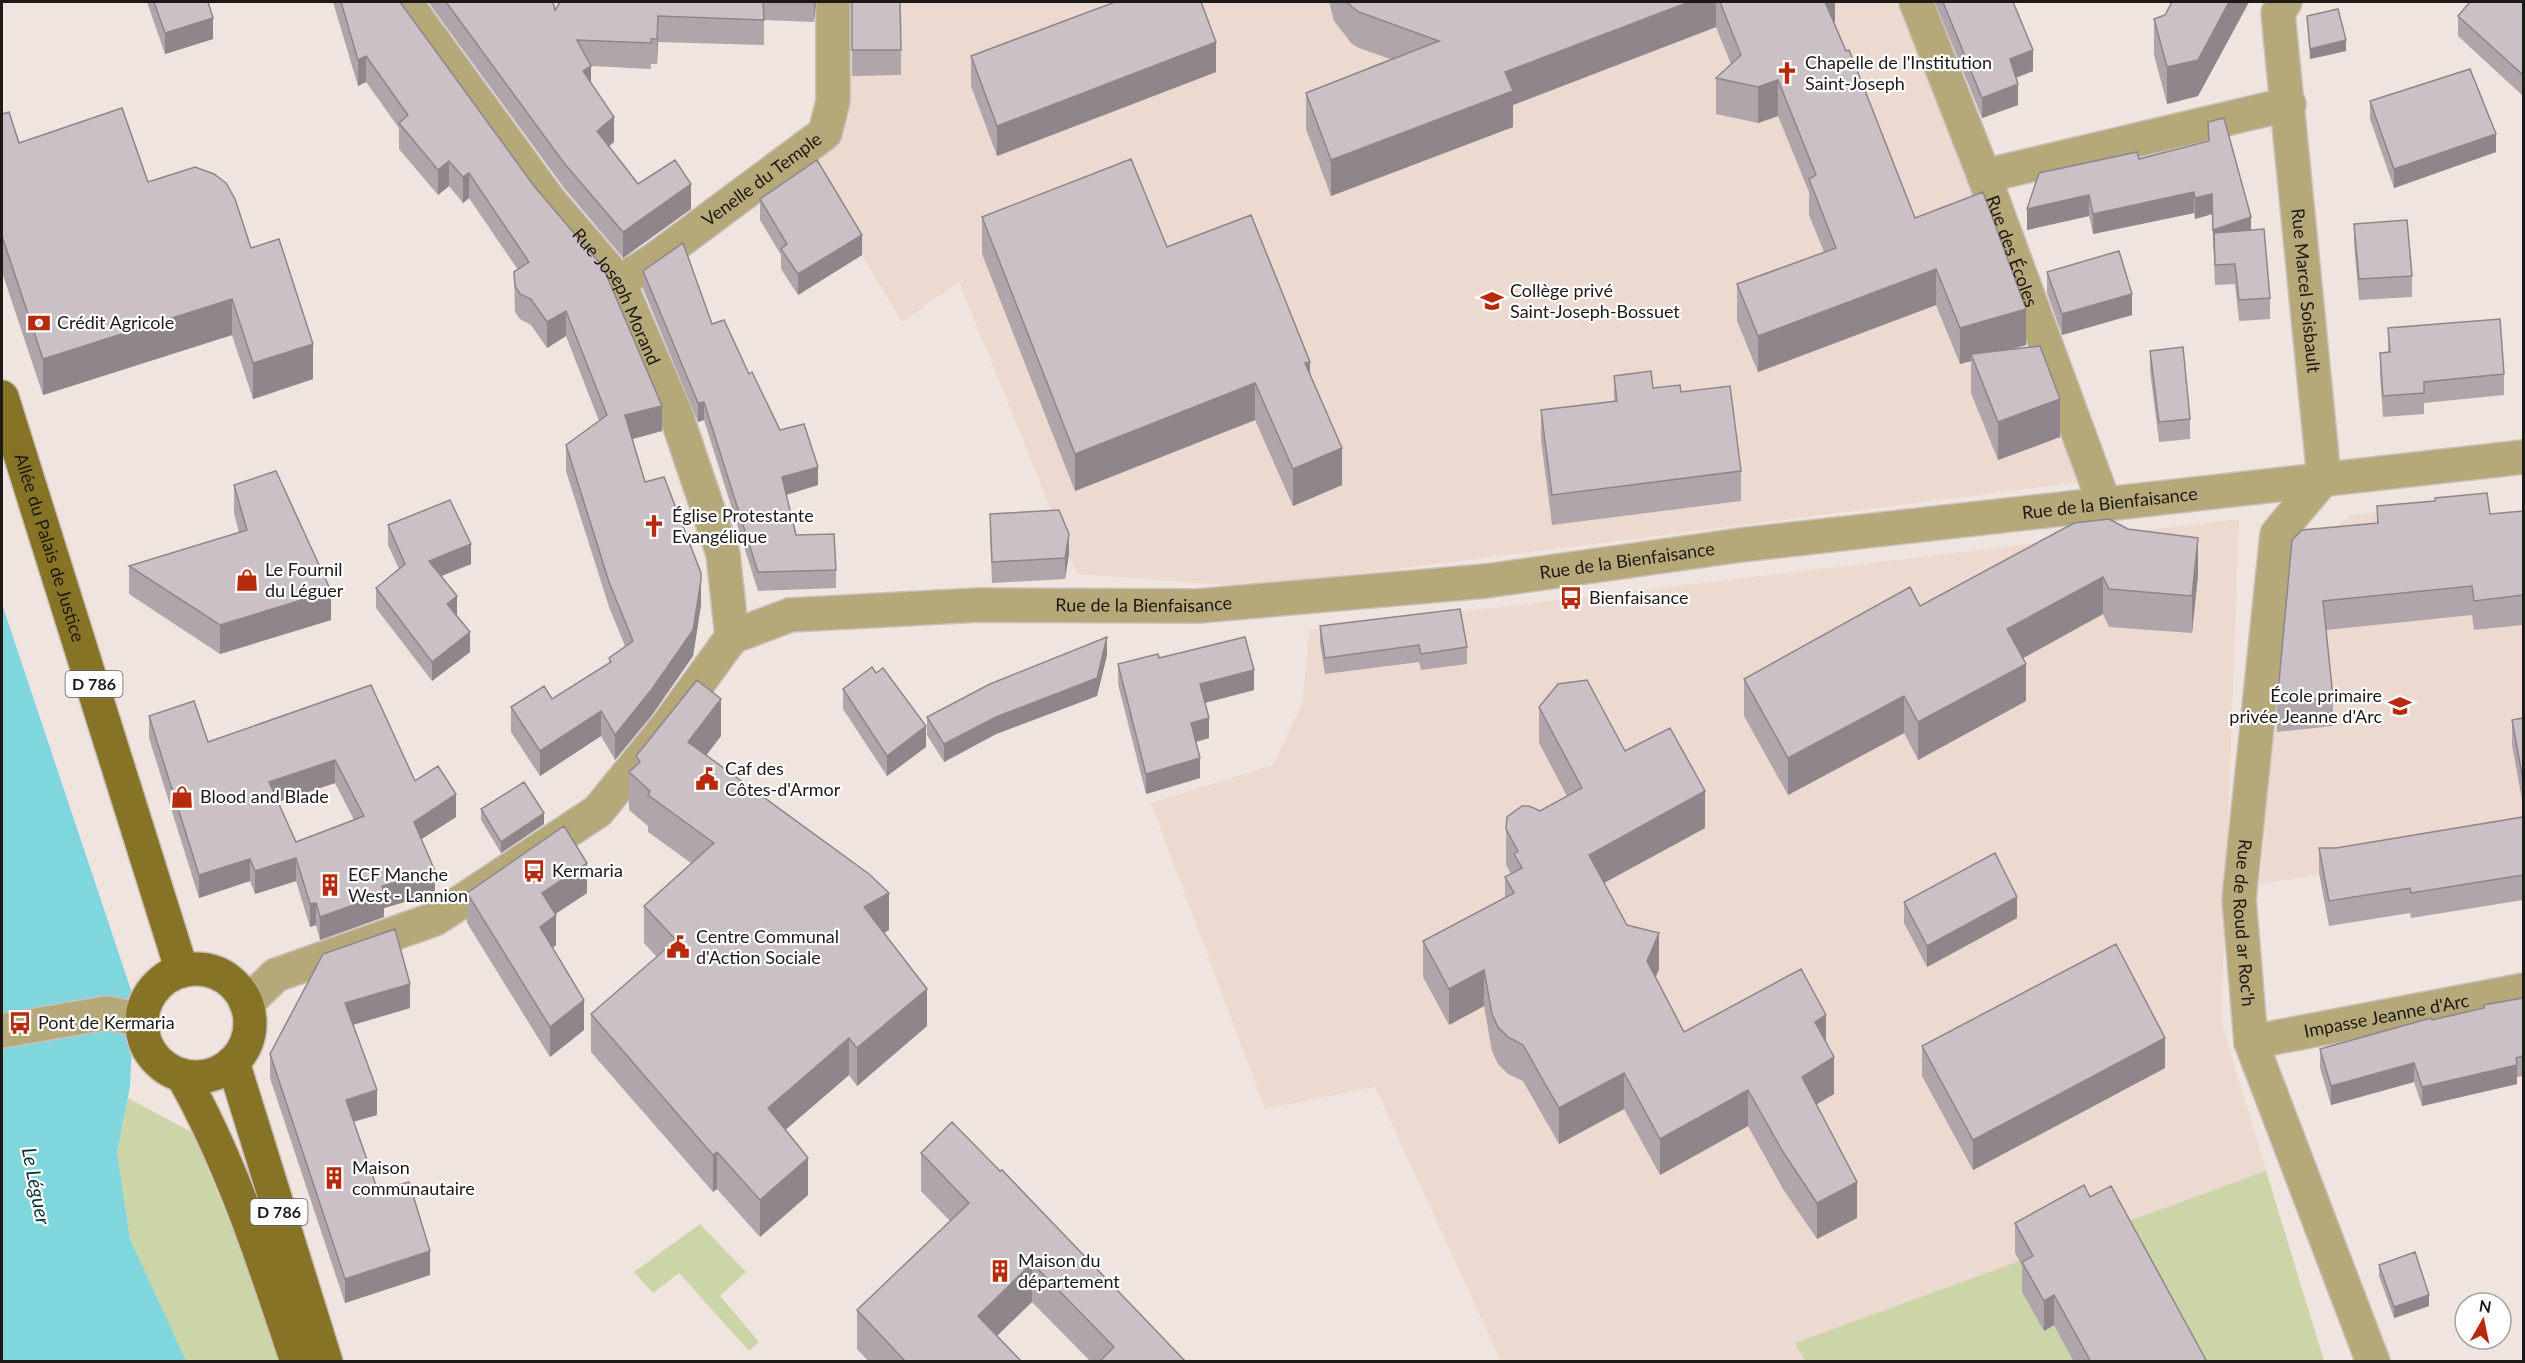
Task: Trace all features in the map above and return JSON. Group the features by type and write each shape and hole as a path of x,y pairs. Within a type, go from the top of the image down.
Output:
{"main road":[{"name":"Allée du Palais de Justice","path":"2,397 182,971"},
{"path":"191,969 209,970 224,978 237,989 246,1004 250,1024 245,1044 233,1062 218,1072 200,1077 182,1075 160,1064 146,1044 141,1020 146,1000 155,986 167,975 191,969"},
{"name":"D 786","path":"233,1062 326,1362"},
{"name":"D 786","path":"182,1075 207,1119 269,1280 297,1362"}],"street":[{"name":"Rue Joseph Morand","path":"405,2 549,200 619,282 675,412 723,554 732,638"},
{"name":"Venelle du Temple","path":"619,282 654,260 825,133 833,101 833,2"},
{"name":"Rue des Écoles","path":"1916,2 1984,176 2104,503"},
{"name":"Rue Marcel Soisbault","path":"2285,2 2278,13 2289,105 2324,478"},
{"path":"1984,176 2289,105"},
{"name":"Rue de la Bienfaisance","path":"732,638 790,615 979,605 1198,606 1486,581 1742,545 2523,457"},
{"name":"Rue de Roud ar Roc'h","path":"2324,478 2277,534 2239,899 2251,1042 2373,1362"},
{"path":"246,1004 276,975 435,919 598,811 667,726 732,638"},
{"name":"Impasse Jeanne d'Arc","path":"2251,1042 2523,990"},
{"path":"2,1031 107,1012 141,1020"}],"shaded area":[{"name":"Collège privé Saint-Joseph-Bossuet","path":"841,2 1900,2 2089,481 1253,587 1077,574 959,282 902,322 805,160"},
{"name":"École primaire privée Jeanne d'Arc","path":"2486,501 2487,522 2523,518 2523,843 2260,884 2289,568 2351,515"},
{"path":"2239,519 2221,1022 2324,1361 1501,1361 1375,1087 1265,1109 1151,803 1273,765 1303,702 1309,630"}],"green space":[{"path":"128,1098 193,1133 286,1361 185,1361 130,1239 117,1152"},
{"path":"2266,1171 2324,1361 1806,1362 1795,1343"},
{"path":"700,1224 746,1272 720,1296 759,1342 749,1351 679,1273 653,1293 634,1272"}],"water":[{"name":"Le Léguer","path":"2,604 134,999 130,1087 117,1152 130,1239 186,1361 2,1361"}],"building":[{"path":"154,2 208,2 213,18 165,33"},
{"path":"341,2 400,2 534,186 603,267 662,406 625,415 645,482 664,477 701,573 701,580 693,630 652,689 615,735 601,711 540,751 511,707 544,686 552,699 611,662 609,658 633,641 609,582 566,445 607,415 566,311 547,322 531,299 520,294 515,286 514,272 529,262 469,173 463,177 449,161 438,170 399,123 408,115 366,56 358,60"},
{"path":"446,2 553,2 555,10 560,2 763,2 764,20 658,16 657,39 651,39 651,43 577,40 591,66 583,71 614,117 597,131 638,184 675,160 691,184 623,232 564,163"},
{"path":"852,2 900,2 901,50 852,50"},
{"path":"1115,2 1201,2 1216,42 997,126 971,56"},
{"path":"1347,2 1689,2 1505,72 1513,91 1331,160 1306,93 1439,41 1359,12"},
{"path":"1720,2 1825,2 1846,51 1849,50 1915,218 1983,192 2026,309 1960,328 1936,269 1758,336 1737,284 1836,248 1809,179 1816,175 1778,80 1758,87 1716,78 1741,55"},
{"path":"1943,2 2013,2 2033,50 2010,59 2018,84 1982,98"},
{"path":"2172,2 2229,2 2198,60 2167,67 2154,19 2165,15"},
{"path":"2470,2 2523,2 2523,75 2458,16"},
{"path":"2338,9 2346,40 2310,49 2307,16"},
{"path":"2470,69 2496,134 2394,169 2370,101"},
{"path":"122,108 148,182 195,167 214,174 226,183 235,199 251,248 279,239 313,344 253,363 232,299 43,359 2,236 2,114 9,112 19,143"},
{"path":"2224,118 2251,217 2213,230 2212,194 2195,198 2194,192 2093,214 2089,195 2027,209 2039,173 2137,152 2139,159 2209,141 2208,122"},
{"path":"1131,159 1167,247 1251,215 1310,362 1305,363 1342,448 1293,469 1255,383 1075,454 982,217"},
{"path":"817,160 862,235 798,274 781,249 787,244 760,199"},
{"path":"2407,220 2412,276 2359,279 2354,224"},
{"path":"2264,229 2270,298 2239,300 2235,264 2215,265 2214,233"},
{"path":"683,243 712,324 724,320 749,374 752,372 780,430 804,424 818,467 782,477 796,535 834,534 836,570 758,572 704,402 698,403 643,271"},
{"path":"2119,251 2132,294 2062,314 2047,272"},
{"path":"2500,319 2504,374 2424,382 2424,393 2383,396 2380,353 2390,352 2388,328"},
{"path":"2040,346 2060,399 1998,422 1971,354"},
{"path":"2183,347 2190,419 2159,422 2150,351"},
{"path":"1651,371 1653,388 1680,385 1681,392 1730,386 1741,471 1552,495 1541,410 1617,401 1614,376"},
{"path":"276,471 331,591 220,625 129,566 247,530 234,485"},
{"path":"2487,493 2490,514 2523,511 2523,595 2474,601 2472,586 2323,601 2333,697 2277,703 2292,540 2302,530 2378,523 2377,506 2435,501 2435,498"},
{"path":"450,500 471,544 429,561 457,596 447,604 470,632 432,662 376,588 405,564 388,525"},
{"path":"1059,510 1069,534 1065,558 992,562 990,514"},
{"path":"2109,519 2128,529 2198,538 2192,596 2109,589 2103,577 2007,629 2026,664 1918,722 1904,696 1788,758 1744,679 1910,587 1920,606 2074,523"},
{"path":"1460,609 1467,647 1421,654 1419,645 1325,658 1320,626"},
{"path":"1107,637 1097,678 996,717 944,744 927,717 990,684"},
{"path":"1245,637 1254,670 1200,684 1209,718 1191,723 1200,758 1146,774 1118,664 1158,654 1159,658"},
{"path":"872,667 876,673 883,668 926,726 887,756 843,689"},
{"path":"697,680 721,699 688,742 869,874 889,893 864,907 927,989 857,1048 849,1038 768,1108 808,1158 760,1200 717,1152 713,1155 591,1014 676,940 644,906 714,843 648,795 650,791 629,772 640,762 636,756"},
{"path":"1587,680 1625,751 1670,728 1705,791 1589,855 1627,925 1659,933 1647,961 1684,1032 1801,969 1826,1015 1815,1022 1834,1057 1802,1077 1857,1182 1817,1203 1783,1152 1748,1090 1660,1139 1624,1073 1559,1108 1523,1045 1508,1037 1498,1027 1492,1014 1484,970 1449,989 1423,941 1514,893 1505,877 1522,868 1514,854 1518,851 1506,829 1507,817 1522,806 1529,806 1540,811 1582,788 1539,707 1558,684"},
{"path":"371,685 415,781 438,766 456,794 414,822 435,871 382,886 384,894 320,917 316,903 310,904 296,858 255,871 250,859 199,875 149,716 194,701 208,742","holes":["335,760 364,816 296,842 269,782"]},
{"path":"2523,718 2523,780 2512,720"},
{"path":"524,782 544,813 501,842 481,809"},
{"path":"2523,817 2523,875 2411,893 2410,888 2329,901 2319,848 2336,848"},
{"path":"564,826 587,863 542,893 556,915 540,927 584,1000 550,1027 467,893"},
{"path":"1995,853 2017,897 1927,946 1904,902"},
{"path":"395,929 410,984 345,1003 377,1090 346,1100 378,1191 409,1182 430,1251 345,1279 270,1054 323,954"},
{"path":"2116,944 2165,1038 1973,1140 1922,1046"},
{"path":"2523,998 2523,1056 2516,1058 2517,1065 2422,1087 2414,1063 2331,1086 2320,1049 2431,1018 2432,1020 2484,1008 2484,1005"},
{"path":"952,1122 1000,1171 1002,1170 1186,1362 1099,1362 1114,1347 1032,1263 978,1316 1022,1362 906,1362 857,1310 969,1203 921,1153"},
{"path":"2084,1185 2090,1197 2111,1186 2206,1360 2204,1362 2091,1362 2054,1295 2044,1301 2022,1262 2033,1256 2015,1223"},
{"path":"2415,1252 2429,1295 2394,1307 2379,1265"}],"place":[{"name":"Chapelle de l'Institution Saint-Joseph","path":"1787,73"},
{"name":"Collège privé Saint-Joseph-Bossuet","path":"1492,301"},
{"name":"Crédit Agricole","path":"39,323"},
{"name":"Église Protestante Evangélique","path":"654,526"},
{"name":"Le Fournil du Léguer","path":"247,580"},
{"name":"Bienfaisance","path":"1571,598"},
{"name":"École primaire privée Jeanne d'Arc","path":"2400,706"},
{"name":"Caf des Côtes-d'Armor","path":"707,779"},
{"name":"Blood and Blade","path":"182,797"},
{"name":"Kermaria","path":"534,871"},
{"name":"ECF Manche West - Lannion","path":"330,885"},
{"name":"Centre Communal d'Action Sociale","path":"678,947"},
{"name":"Pont de Kermaria","path":"20,1023"},
{"name":"Maison communautaire","path":"334,1178"},
{"name":"Maison du département","path":"1000,1271"}]}
